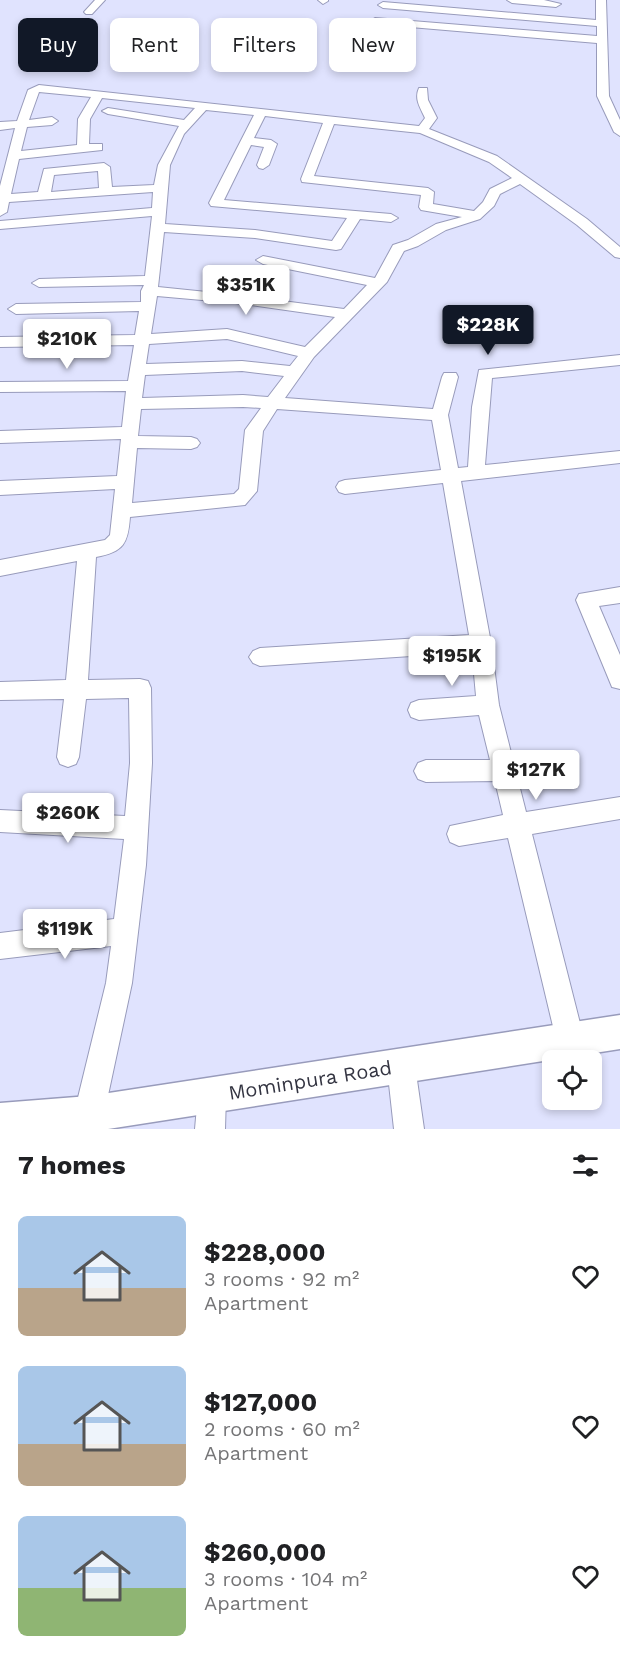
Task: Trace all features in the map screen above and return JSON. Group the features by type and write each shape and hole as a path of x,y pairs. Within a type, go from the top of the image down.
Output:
{"main road":[{"name":"Mominpura Road","path":"0,1121 89,1114 620,1032"}],"street":[{"path":"89,12 100,0"},
{"path":"483,30 488,0"},
{"path":"512,0 556,4"},
{"path":"602,0 601,85 603,96 614,108 620,132"},
{"path":"383,5 602,23"},
{"path":"416,24 602,40"},
{"path":"160,188 44,196 1,204 26,107 34,90 39,88 422,130 493,159 582,222 620,254"},
{"path":"422,130 431,118 422,100 423,90"},
{"path":"83,148 84,119 99,94"},
{"path":"0,568 87,552 112,545 119,537 132,404 164,165 179,133 204,105"},
{"path":"108,111 187,124"},
{"path":"261,113 216,203 390,218"},
{"path":"0,126 51,121"},
{"path":"329,121 307,179 428,192 426,207 476,215"},
{"path":"0,142 19,140"},
{"path":"246,141 271,144 263,165"},
{"path":"15,155 49,155 59,150 98,147"},
{"path":"44,196 48,172 104,167 106,191"},
{"path":"122,511 239,500 245,496 248,492 254,430 308,353 377,283 398,248 414,245 433,230 460,223 476,215 490,205 495,192 521,178"},
{"path":"0,225 158,220 336,246 356,215"},
{"path":"263,260 377,283"},
{"path":"39,283 236,299 348,314"},
{"path":"16,309 148,292"},
{"path":"0,342 141,340 228,334 308,353"},
{"path":"476,474 480,407 485,374 620,360"},
{"path":"0,387 136,378 242,366 295,372"},
{"path":"450,377 440,415 481,643 488,705 570,1039"},
{"path":"132,404 243,401 440,415"},
{"path":"0,437 128,438 191,443"},
{"path":"345,487 620,457"},
{"path":"0,488 123,482"},
{"path":"68,757 87,552"},
{"path":"620,595 586,600 620,678"},
{"path":"260,657 481,643"},
{"path":"0,691 140,688 141,763 126,931 119,983 89,1114"},
{"path":"419,710 488,705"},
{"path":"426,771 503,770"},
{"path":"459,834 620,808"},
{"path":"0,821 137,828"},
{"path":"0,946 126,931"},
{"path":"401,1066 410,1129"},
{"path":"210,1129 212,1095"}]}
